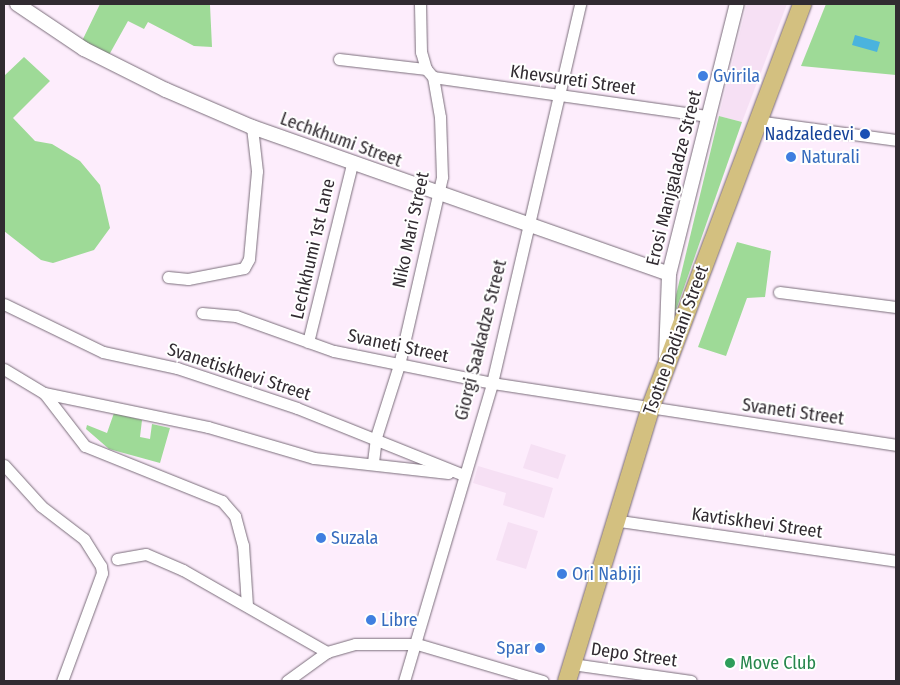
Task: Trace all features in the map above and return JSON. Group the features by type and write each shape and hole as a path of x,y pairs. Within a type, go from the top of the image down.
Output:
{"main road":[{"name":"Tsotne Dadiani Street","path":"567,681 613,520 650,409 756,121 802,4"}],"street":[{"name":"Lechkhumi Street","path":"17,4 84,49 166,90 252,127 526,226 669,274"},
{"name":"Niko Mari Street","path":"373,462 376,437 399,365 439,195 443,150 430,73 421,52 420,4"},
{"name":"Giorgi Saakadze Street","path":"404,681 417,644 464,475 492,383 526,226 560,96 580,4"},
{"name":"Erosi Manjgaladze Street","path":"666,365 669,274 737,4"},
{"name":"Khevsureti Street","path":"340,58 560,96 708,116"},
{"path":"756,121 896,140"},
{"path":"168,277 188,278 244,268 249,259 257,171 252,127"},
{"name":"Lechkhumi 1st Lane","path":"308,342 352,164"},
{"path":"779,292 896,307"},
{"name":"Svanetiskhevi Street","path":"4,304 103,352 177,368 376,437 464,475"},
{"name":"Svaneti Street","path":"202,313 236,316 308,342 399,365 492,383 650,409 896,444"},
{"path":"4,369 44,393 208,427 314,458 373,462 464,475"},
{"path":"44,393 86,446 222,501 235,516 244,545 247,605"},
{"path":"4,465 41,506 84,538 96,557 102,573 62,681"},
{"name":"Kavtiskhevi Street","path":"613,520 896,561"},
{"path":"117,559 146,554 247,605 327,652"},
{"path":"287,681 327,652 355,644 417,644 544,681"},
{"name":"Depo Street","path":"572,664 691,681"}],"shaded area":[{"path":"747,4 787,4 742,122 719,116"},
{"path":"531,444 566,455 558,479 523,468"},
{"path":"478,466 553,488 544,518 503,505 506,493 473,483"},
{"path":"508,522 538,531 526,569 496,560"}],"green space":[{"path":"100,4 221,4 210,5 212,47 194,46 148,22 144,29 128,21 109,55 82,41"},
{"path":"826,4 896,4 896,75 801,66"},
{"path":"24,57 50,81 13,118 35,141 52,144 80,161 100,185 110,228 94,250 53,263 41,260 4,231 4,76"},
{"path":"719,116 742,122 674,316 671,316"},
{"path":"737,242 771,251 765,297 747,298 726,356 698,347"},
{"path":"114,413 142,420 140,437 150,439 152,424 170,428 160,463 109,449 86,429 87,425 107,433"}],"water":[{"path":"855,35 880,42 877,52 852,45"}],"place":[{"name":"Gvirila","path":"703,76"},
{"name":"Nadzaledevi","path":"865,134"},
{"name":"Naturali","path":"791,157"},
{"name":"Suzala","path":"321,538"},
{"name":"Ori Nabiji","path":"562,574"},
{"name":"Libre","path":"371,620"},
{"name":"Spar","path":"540,648"},
{"name":"Move Club","path":"730,663"}]}
